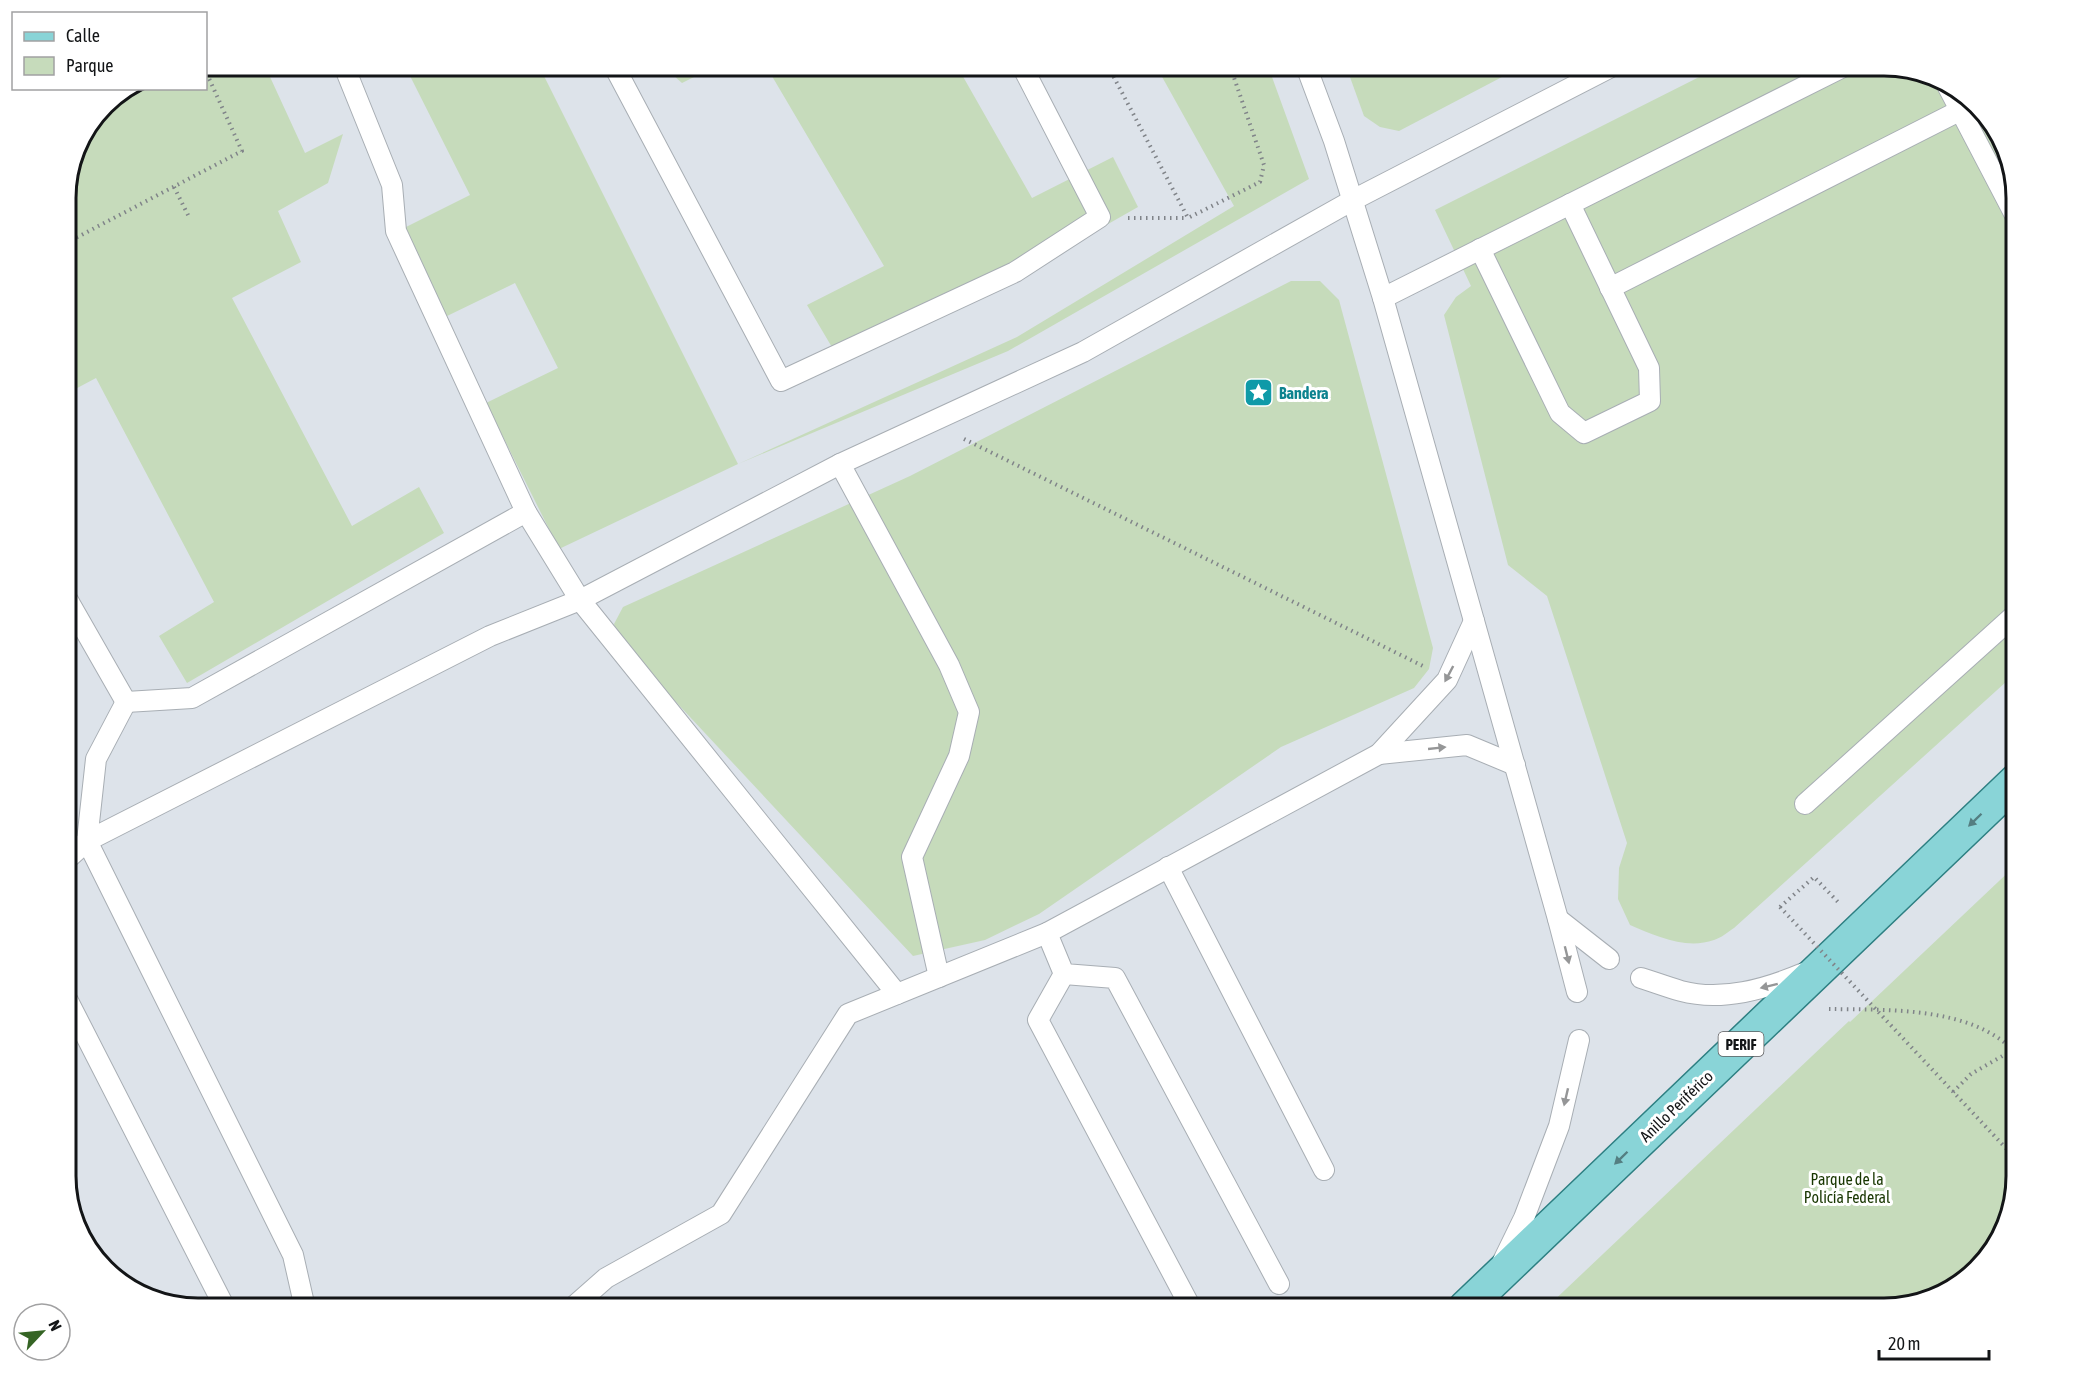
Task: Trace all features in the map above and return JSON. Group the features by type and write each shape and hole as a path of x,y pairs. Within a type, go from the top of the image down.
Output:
{"main road":[{"name":"Anillo Periférico","path":"1475,1298 2006,790"}],"lane":[{"path":"348,76 392,185 396,231 526,512 580,600 897,994"},
{"path":"619,76 781,381 1015,272 1100,218 1027,76"},
{"path":"1310,76 1353,200 1383,298 1558,919 1576,992"},
{"path":"77,850 87,841 490,636 580,600 840,464 1083,352 1353,200 1594,76"},
{"path":"1383,298 1825,76"},
{"path":"1953,98 2006,198"},
{"path":"1610,288 1959,111"},
{"path":"1480,249 1560,413 1584,433 1650,401 1649,368 1570,204"},
{"path":"840,464 949,666 969,712 958,756 912,857 939,977"},
{"path":"126,702 192,698 526,512"},
{"path":"77,616 126,702"},
{"path":"583,1298 606,1278 721,1214 848,1014 1047,933 1379,754 1447,680 1474,621"},
{"path":"1805,804 2006,624"},
{"path":"126,702 96,759 87,841 293,1255 303,1298"},
{"path":"1379,754 1467,745 1515,765"},
{"path":"1168,867 1324,1170"},
{"path":"1558,919 1609,959"},
{"path":"1047,933 1064,974"},
{"path":"1641,978 1683,992 1728,995 1775,985 1823,964"},
{"path":"1064,974 1115,978 1279,1284"},
{"path":"1064,974 1038,1020 1186,1298"},
{"path":"77,1018 220,1298"},
{"path":"1494,1280 1524,1218 1559,1126 1579,1040"}],"path":[{"path":"77,237 242,151 208,76"},
{"path":"1113,76 1188,218"},
{"path":"1100,218 1188,218 1260,182 1264,165 1233,76"},
{"path":"174,186 190,219"},
{"path":"931,422 1429,669"},
{"path":"1814,877 1780,907 2006,1148"},
{"path":"1777,1009 1882,1010 1948,1016 1983,1029 2006,1046"},
{"path":"1953,1092 1971,1074 2006,1056"}],"green space":[{"path":"207,76 270,76 305,153 343,134 328,183 278,211 301,262 232,298 352,526 419,487 444,533 187,683 159,636 214,602 96,378 77,388 77,191 83,159 97,131 112,112 144,90 207,90"},
{"path":"410,76 544,76 738,464 559,549 486,403 558,368 515,283 445,317 404,228 470,195"},
{"path":"674,76 696,76 682,83"},
{"path":"772,76 963,76 1032,198 1113,157 1138,207 1006,282 836,354 807,305 884,266"},
{"path":"1162,76 1272,76 1309,179 1008,351 738,464 1017,337 1234,206"},
{"path":"1350,76 1504,76 1399,131 1380,127 1364,116"},
{"path":"1701,76 1884,76 1924,83 1952,97 1976,118 1986,131 2000,159 2006,199 2006,682 1734,928 1717,939 1703,943 1682,943 1630,925 1618,899 1619,868 1627,843 1547,596 1508,565 1444,315 1456,297 1471,286 1435,210"},
{"path":"1291,281 1320,281 1339,300 1433,648 1429,669 1414,688 1281,747 1039,914 985,940 913,956 620,642 614,624 623,607 910,476"},
{"name":"Parque de la Policía Federal","path":"2006,874 2005,1191 2000,1215 1994,1229 1971,1262 1959,1272 1931,1288 1884,1298 1557,1298 1849,1021"}],"place":[{"name":"Bandera","path":"1258,393"}]}
